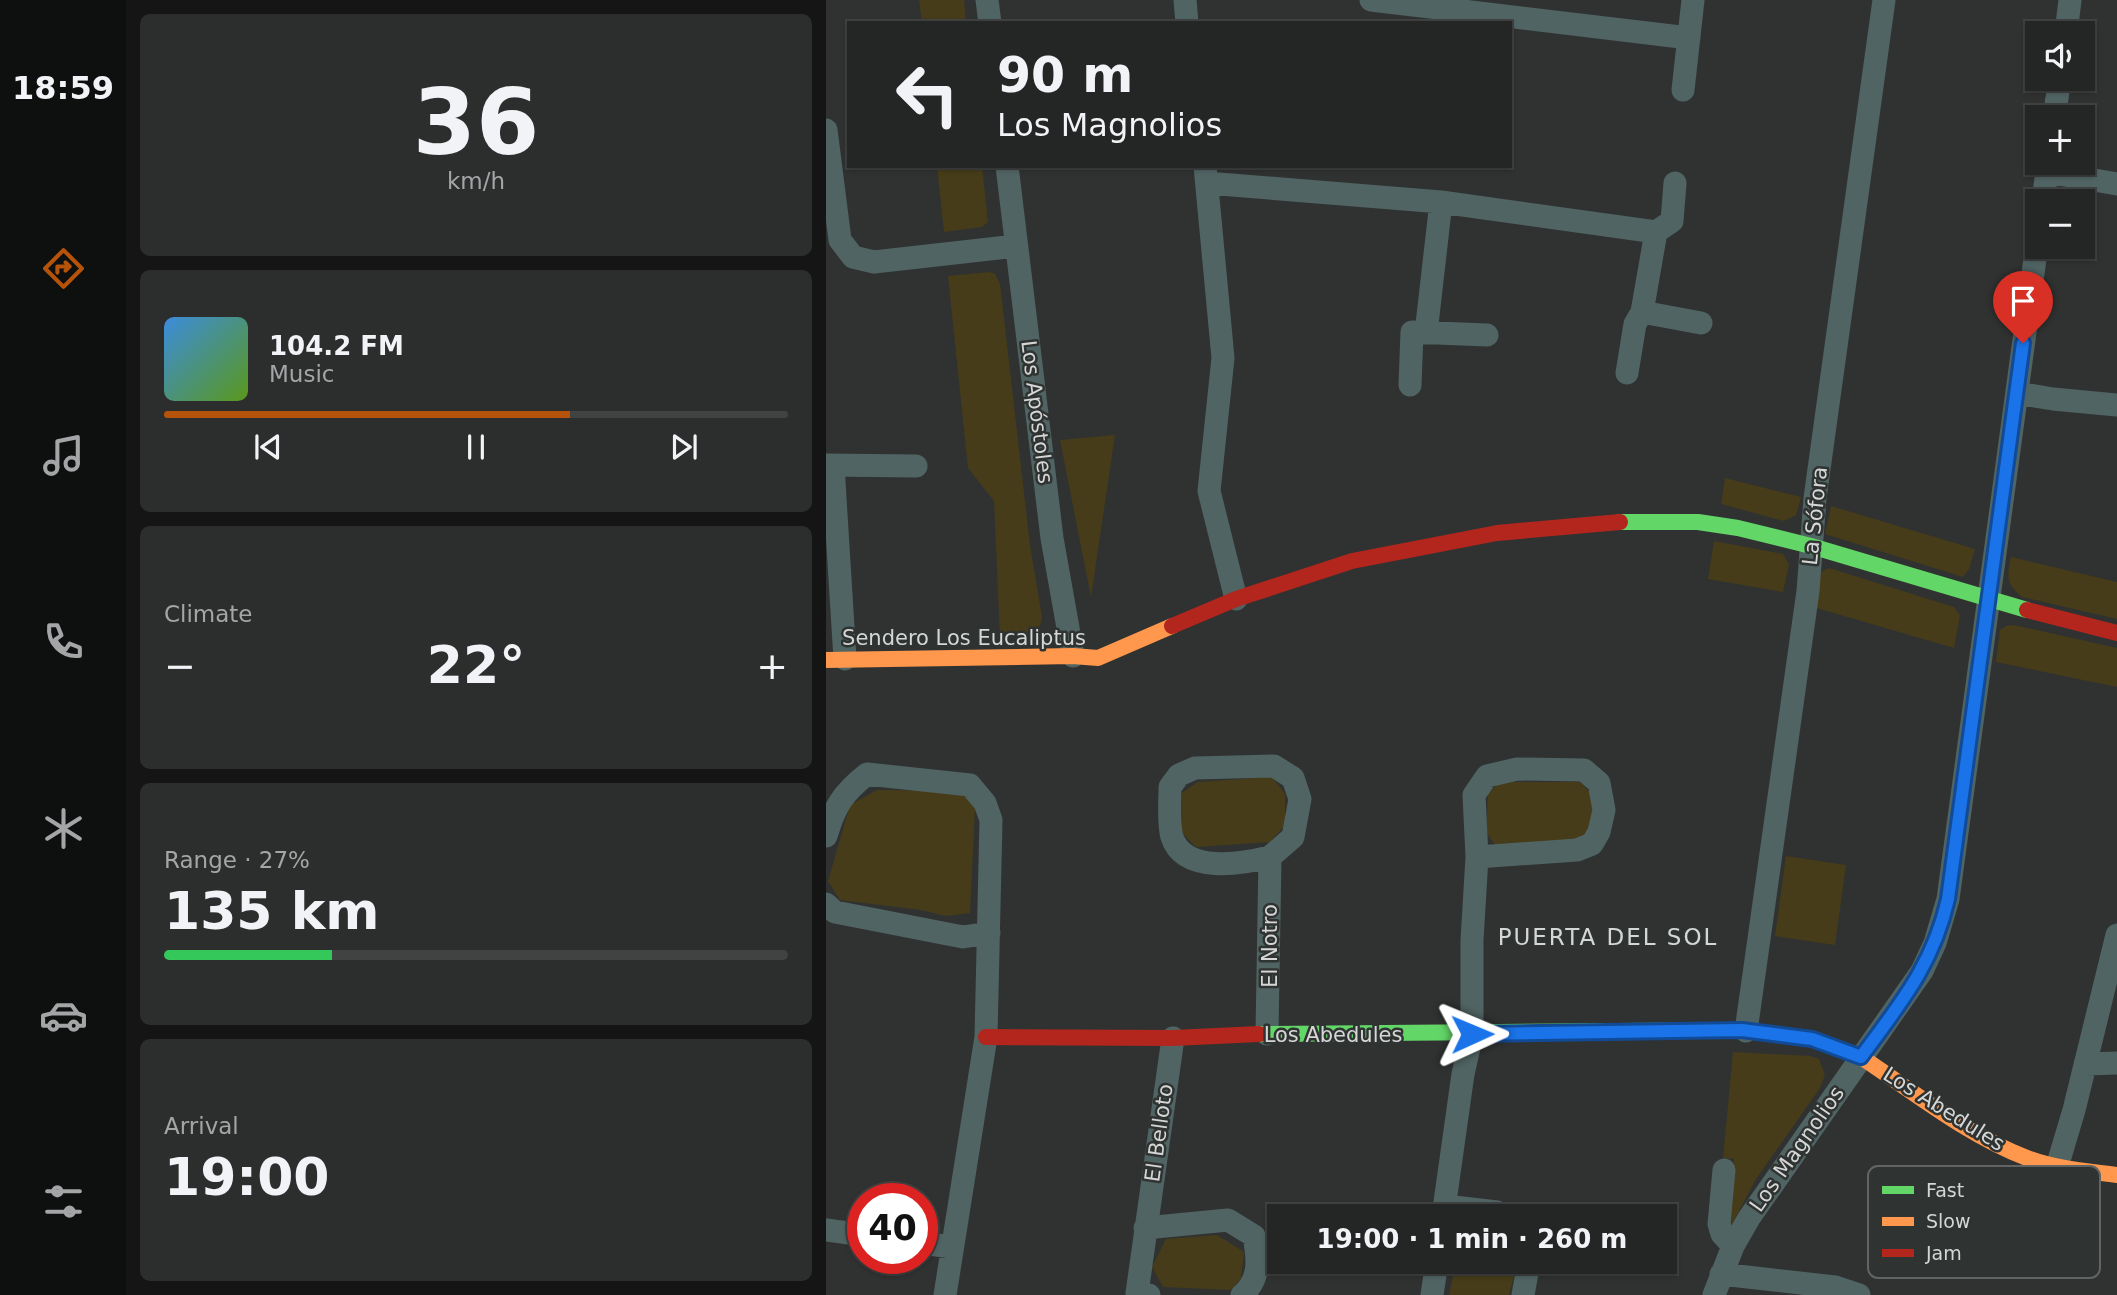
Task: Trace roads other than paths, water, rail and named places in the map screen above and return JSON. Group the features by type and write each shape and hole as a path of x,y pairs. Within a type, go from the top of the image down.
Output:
{"street":[{"path":"988,0 990,21"},
{"path":"1185,0 1187,21"},
{"path":"1371,0 1689,38"},
{"path":"1683,90 1693,0"},
{"name":"La Sófora","path":"1746,1031 1808,591 1815,498 1884,0"},
{"path":"2067,21 2070,0"},
{"path":"826,130 840,240 853,257 873,262 1016,246"},
{"name":"Los Apóstoles","path":"1007,168 1052,538 1073,656"},
{"path":"1236,598 1209,491 1223,358 1206,175 1441,202 1657,232"},
{"path":"2080,175 2117,184"},
{"path":"1627,373 1635,324 1642,312 1657,232 1672,221 1675,183"},
{"path":"1426,333 1441,202"},
{"name":"Los Magnolios","path":"1717,1284 1733,1246 1749,1218 1922,971 1943,921 1950,886 2035,259"},
{"path":"1642,312 1701,323"},
{"path":"1410,385 1412,332 1487,335"},
{"path":"2017,393 2117,405"},
{"path":"836,660 829,465 916,466"},
{"name":"Sendero Los Eucaliptus","path":"836,660 1073,656 1098,658 1236,598 1352,561 1497,533 1620,522 1698,522 1738,528 1811,546 1987,600 2117,632"},
{"path":"1274,766 1293,778 1300,799 1293,837 1270,857 1244,864 1196,861 1181,852 1172,836 1170,787 1179,775 1195,768 1274,766"},
{"path":"1445,1204 1472,1034 1472,940 1477,857 1474,795 1487,776 1517,769 1584,770 1599,783 1604,810 1599,832 1592,844 1577,849 1477,857"},
{"path":"826,836 834,809 848,789 867,774 970,785 985,803 991,820 986,1037 945,1295"},
{"name":"El Notro","path":"1267,1034 1270,857"},
{"path":"826,904 835,912 962,937 989,933"},
{"path":"2057,1166 2117,935"},
{"name":"Los Abedules","path":"986,1037 1173,1038 1267,1034 1746,1031 1812,1039 1861,1057 1978,1135 2027,1158 2054,1166"},
{"name":"El Belloto","path":"1149,1295 1137,1293 1173,1038"},
{"path":"2085,1064 2117,1063"},
{"name":"Los Magnolios","path":"1724,1170 1719,1224 1722,1234 1733,1246"},
{"path":"1145,1228 1228,1220 1254,1236 1258,1261 1253,1286 1242,1295"},
{"path":"826,1230 847,1233"},
{"path":"938,1245 952,1247"},
{"path":"1432,1295 1435,1274"},
{"path":"1523,1295 1528,1274"},
{"path":"1717,1284 1835,1287 1860,1295"}],"district":[{"name":"PUERTA DEL SOL","path":"1608,937"}]}
